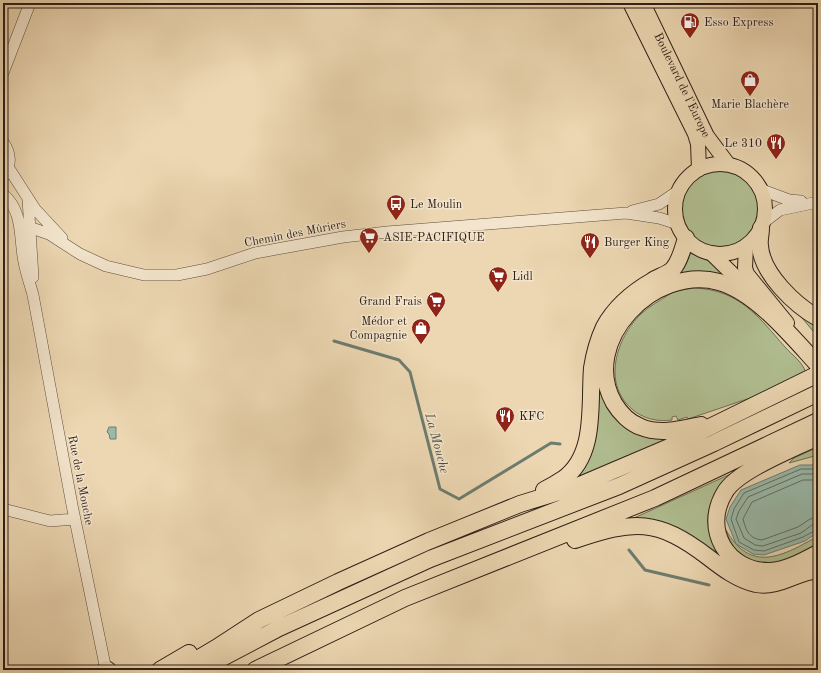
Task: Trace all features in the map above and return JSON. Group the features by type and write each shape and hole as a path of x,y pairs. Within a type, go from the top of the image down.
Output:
{"highway":[{"path":"762,225 760,246 765,266 772,277 797,304 818,318"},
{"path":"520,504 564,479 574,467 582,453 589,433 592,368 595,351 604,327 622,302 638,289 672,270 679,260 686,238"},
{"path":"718,422 675,430 658,431 641,428 629,421 617,408 609,394 606,373 607,352 614,336 626,316 642,300 661,289 681,282 701,280 719,282 753,301 784,327 818,365"},
{"path":"179,670 259,620 415,547 520,504 575,487 669,448 718,422 818,374"},
{"path":"199,670 279,628 430,559 619,486 714,443 818,393"},
{"path":"255,670 405,598 654,498 818,421"},
{"path":"818,437 742,475 725,492 717,512 716,525 719,538 725,550 733,559 744,566 757,570 771,571 788,568 818,553"},
{"path":"527,548 550,548 600,531 640,525 654,526 678,536 735,576 756,584 779,582 818,570"},
{"path":"160,670 232,628 259,620"}],"main road":[{"name":"Boulevard de l'Europe","path":"630,3 695,134 698,144 699,168"},
{"name":"Boulevard de l'Europe","path":"643,3 707,136 728,164"},
{"path":"711,253 732,252 746,246 754,239 762,225 766,210 762,190 748,173 728,164 718,163 699,168 683,182 678,191 675,208 678,224 686,238 698,248 711,253 755,296 791,327"},
{"path":"746,246 747,274 791,327 818,365"}],"street":[{"path":"3,73 30,3"},
{"path":"3,142 9,154 6,172"},
{"name":"Chemin des Mûriers","path":"6,172 72,249"},
{"path":"762,190 789,200 818,202"},
{"name":"Chemin des Mûriers","path":"25,225 49,234 72,249 99,263 122,271 144,275 177,275 207,269 255,253 343,237 387,232 626,213 659,204 678,191"},
{"name":"Rue de la Mouche","path":"3,194 11,201 25,225"},
{"name":"Rue de la Mouche","path":"28,199 25,225 24,262 34,295 75,519 106,670"},
{"path":"762,225 780,210 818,202"},
{"name":"Chemin des Mûriers","path":"626,213 659,218 678,224"},
{"path":"3,509 50,521 75,519"}],"green space":[{"path":"712,170 728,170 742,176 753,187 759,201 759,217 753,231 742,242 728,248 712,248 698,242 687,231 681,217 681,201 687,187 698,176"},
{"path":"690,253 716,264 733,280 678,277 678,273"},
{"path":"695,288 710,290 736,299 766,325 800,362 806,373 759,395 688,419 687,417 678,420 676,416 672,417 672,420 661,421 641,415 632,409 623,399 617,387 615,374 619,348 625,335 632,324 651,306 674,292"},
{"path":"798,313 818,325 818,337"},
{"path":"597,392 602,394 607,408 619,421 672,438 573,479"},
{"path":"818,447 818,455 789,463 794,458"},
{"path":"735,472 716,493 709,509 708,518 708,527 711,537 717,548 730,565 643,520 634,518"},
{"path":"726,530 736,544 746,552 757,557 768,557 792,550 818,536 818,545 780,562 766,564 758,563 750,561 738,552 733,546"}],"water":[{"path":"109,427 116,427 116,439 110,439 107,432"},
{"path":"800,465 818,465 818,532 805,541 764,555 753,554 736,544 726,519 730,507 741,490"}],"waterway":[{"name":"La Mouche","path":"334,341 399,360 410,372 440,489 459,499 551,443 560,444"},
{"name":"La Mouche","path":"629,550 645,570 709,585"}],"place":[{"name":"Esso Express","path":"690,39"},
{"name":"Marie Blachère","path":"750,97"},
{"name":"Le 310","path":"776,160"},
{"name":"Le Moulin","path":"396,221"},
{"name":"ASIE-PACIFIQUE","path":"369,254"},
{"name":"Burger King","path":"590,259"},
{"name":"Lidl","path":"498,293"},
{"name":"Grand Frais","path":"436,318"},
{"name":"Médor et Compagnie","path":"421,345"},
{"name":"KFC","path":"505,433"}]}
